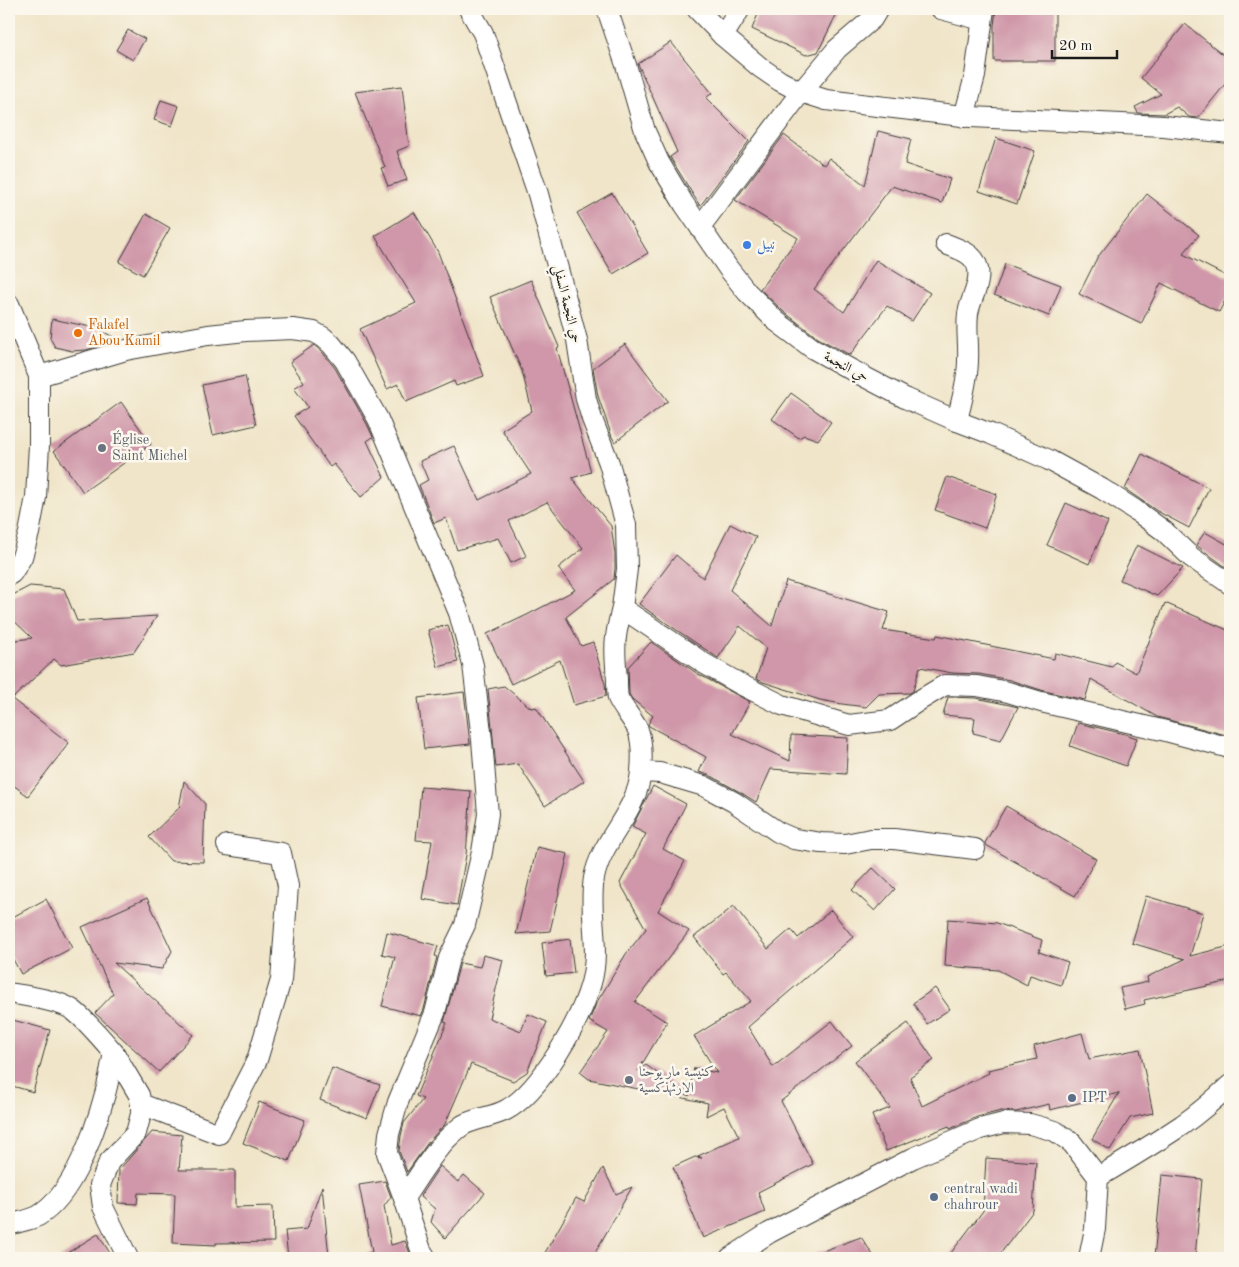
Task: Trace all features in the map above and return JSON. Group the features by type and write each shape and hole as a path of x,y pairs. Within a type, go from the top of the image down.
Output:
{"street":[{"name":"حي النجمة السفلي","path":"404,1198 450,1136 464,1125 506,1110 518,1101 532,1088 561,1047 581,1011 591,984 595,966 596,944 592,903 594,878 598,863 632,803 641,772 638,730 618,697 616,639 627,569 626,525 610,463 586,399 578,340 538,194 483,32 470,9"},
{"name":"حي النجمة","path":"607,9 645,131 658,162 728,268 747,292 776,322 812,348 905,398 1049,460 1102,489 1164,531 1191,557 1230,584"},
{"path":"697,9 723,36 761,68 801,92 826,100 964,117 1164,126 1230,133"},
{"path":"723,36 740,9"},
{"path":"700,227 801,92 837,49 872,19 878,9"},
{"path":"941,9 983,14 975,76 964,117"},
{"path":"946,244 966,252 978,268 978,284 968,312 968,362 957,421"},
{"path":"9,304 39,376 39,445 36,497 22,557 9,575"},
{"path":"39,376 126,350 208,335 293,329 314,332 331,344 344,361 378,419 459,613 467,641 473,665 488,814 482,852 465,924 449,958 435,1013 398,1102 389,1134 387,1153 421,1250 426,1258"},
{"path":"622,608 705,664 782,706 850,725 890,720 945,686 977,686 1008,692 1041,702 1230,748"},
{"path":"641,772 660,773 704,786 734,802 778,832 794,839 844,844 872,839 894,839 975,849"},
{"path":"141,1104 219,1134 257,1060 281,980 288,886 281,853 227,845"},
{"path":"9,993 54,1002 72,1009 114,1053 139,1095 141,1114 136,1133 109,1162 100,1185 103,1207 128,1258"},
{"path":"9,1225 38,1216 63,1193 72,1179 85,1151 100,1110 114,1053"},
{"path":"1098,1177 1183,1124 1230,1085"},
{"path":"730,1258 769,1233 913,1158 980,1129 1004,1123 1030,1124 1055,1131 1072,1143 1098,1177 1095,1229 1089,1258"}],"building":[{"path":"760,9 839,9 818,52 806,55 752,29"},
{"path":"996,9 1055,9 1055,61 994,61"},
{"path":"1185,24 1230,60 1230,78 1198,118 1189,117 1177,107 1164,114 1138,113 1135,107 1161,94 1141,78"},
{"path":"128,30 145,39 133,60 116,50"},
{"path":"671,42 712,93 706,98 749,141 700,206 670,157 677,152 638,64"},
{"path":"402,86 409,146 397,151 407,180 388,186 381,168 385,167 355,92"},
{"path":"161,100 179,106 172,126 154,120"},
{"path":"878,131 911,139 905,164 950,179 942,203 892,186 814,289 844,312 876,260 930,293 912,321 887,306 850,355 818,338 784,312 760,289 798,238 735,200 784,135 824,165 829,158 865,185"},
{"path":"996,138 1035,151 1017,204 979,191"},
{"path":"612,193 648,253 613,274 577,213"},
{"path":"1147,194 1199,235 1183,254 1230,278 1230,291 1219,312 1161,283 1141,324 1079,294 1097,258"},
{"path":"414,212 438,252 484,376 456,386 454,381 406,402 398,384 387,389 360,329 416,303 375,236"},
{"path":"146,214 170,228 143,275 119,262"},
{"path":"1005,264 1061,285 1049,316 994,295"},
{"path":"531,280 559,347 557,348 591,472 572,478 611,526 615,554 614,579 566,617 581,646 593,642 605,684 606,696 574,705 560,660 511,684 487,634 575,590 558,568 583,548 547,502 509,521 526,556 511,563 498,538 457,550 446,518 434,523 419,485 428,480 420,461 454,446 479,500 531,474 502,430 532,411 522,371 490,297"},
{"name":"Falafel Abou Kamil","path":"52,319 96,328 119,340 86,350 72,351 55,347 50,338"},
{"path":"625,344 668,401 615,442 598,396 593,368"},
{"path":"314,345 335,368 373,437 367,441 384,477 361,497 334,464 330,467 294,416 308,407 294,388 304,382 290,362"},
{"path":"245,376 256,425 213,435 202,385"},
{"path":"791,393 831,422 818,440 804,435 799,438 772,419"},
{"name":"Église Saint Michel","path":"121,402 151,444 83,492 54,451"},
{"path":"1142,454 1209,488 1189,528 1157,511 1125,489"},
{"path":"947,477 997,494 985,528 935,510"},
{"path":"1066,503 1108,522 1089,564 1047,545"},
{"path":"730,524 756,537 730,590 772,626 786,581 889,612 883,630 936,638 937,635 1054,659 1055,653 1112,667 1115,662 1136,673 1165,603 1230,631 1230,736 1157,717 1091,679 1085,700 1044,691 1010,680 979,674 952,673 920,667 913,691 910,693 879,694 866,707 820,700 763,682 756,679 766,648 740,626 718,658 639,604 676,555 703,578"},
{"path":"1205,532 1230,546 1230,570 1196,545"},
{"path":"1137,545 1183,568 1157,596 1120,580"},
{"path":"30,586 64,589 77,621 157,616 134,652 61,665 54,659 12,699 69,743 28,796 9,782 9,641 32,638 9,616 9,597"},
{"path":"448,625 458,662 438,667 428,630"},
{"path":"651,642 698,674 750,702 732,734 790,761 791,735 848,738 846,774 771,769 756,802 709,775 699,772 706,757 649,726 648,724 653,716 632,699 629,694 628,667"},
{"path":"504,686 531,708 536,707 584,781 545,806 518,764 496,767 488,689"},
{"path":"464,692 470,744 424,749 418,698"},
{"path":"948,697 976,698 1018,707 1001,740 973,733 975,718 943,715"},
{"path":"1078,723 1137,738 1126,766 1070,746"},
{"path":"184,781 205,804 203,862 171,861 149,837 179,808"},
{"path":"653,786 686,804 663,849 685,861 658,911 689,931 635,1002 667,1022 638,1071 646,1065 689,1096 694,1068 717,1073 694,1036 751,1001 726,972 723,974 694,937 734,906 768,949 791,929 798,938 831,910 853,937 748,1027 773,1067 832,1021 852,1046 781,1101 813,1164 758,1192 765,1212 703,1238 673,1167 695,1157 702,1158 698,1156 739,1137 724,1107 706,1116 708,1103 589,1079 580,1072 608,1032 589,1021 597,1002 626,954 646,929 620,883 646,834 632,827"},
{"path":"421,787 471,791 466,855 457,905 422,899 432,841 416,840"},
{"path":"1006,806 1096,859 1075,896 986,845 985,843"},
{"path":"537,847 568,854 550,931 516,934"},
{"path":"873,868 895,889 875,911 852,890"},
{"path":"1146,896 1203,913 1190,956 1230,946 1230,981 1144,1000 1145,1004 1125,1009 1120,988 1148,982 1147,977 1185,959 1132,943"},
{"path":"147,898 172,951 162,969 114,963 193,1035 159,1072 95,1013 113,994 82,927"},
{"path":"46,899 72,948 21,974 9,952 9,919"},
{"path":"948,919 997,923 1042,940 1039,952 1068,962 1061,985 1030,975 1027,985 998,970 945,966"},
{"path":"387,932 438,946 435,956 437,957 421,1016 382,1006 395,957 382,954"},
{"path":"570,939 574,973 546,976 542,943"},
{"path":"483,955 503,960 489,1018 521,1031 528,1014 547,1022 527,1072 513,1081 471,1064 445,1124 429,1141 407,1172 399,1151 404,1123 423,1099 416,1096 447,1023 444,1022 460,963 480,967"},
{"path":"935,988 950,1009 927,1024 913,1003"},
{"path":"9,1019 50,1030 33,1092 9,1085"},
{"path":"908,1023 934,1060 910,1077 922,1106 989,1073 988,1070 1037,1059 1034,1046 1082,1033 1089,1059 1140,1049 1153,1113 1130,1118 1110,1150 1092,1139 1119,1093 1050,1110 1049,1104 1016,1112 1001,1111 977,1117 950,1129 949,1126 886,1151 872,1115 890,1108 855,1061"},
{"path":"332,1068 380,1085 367,1118 320,1100"},
{"path":"259,1102 305,1120 289,1161 243,1143"},
{"path":"152,1132 182,1135 179,1170 235,1170 235,1207 273,1206 274,1242 216,1243 216,1245 173,1243 175,1194 138,1193 137,1204 118,1203 119,1170"},
{"path":"986,1158 1036,1162 1033,1211 997,1258 947,1258 983,1211"},
{"path":"440,1166 458,1182 464,1175 485,1193 445,1238 431,1222 435,1209 420,1196"},
{"path":"603,1168 616,1194 632,1187 592,1258 542,1258 576,1198 584,1202"},
{"path":"1162,1175 1202,1179 1195,1258 1154,1258"},
{"path":"385,1181 391,1197 384,1206 391,1245 405,1241 412,1258 363,1258 362,1255 372,1252 359,1185"},
{"path":"322,1186 329,1257 288,1258 285,1231 307,1229"},
{"path":"98,1234 113,1258 59,1258"},
{"path":"861,1237 875,1258 809,1258 809,1256"}],"place":[{"name":"نبيل","path":"747,245"},
{"name":"Falafel Abou Kamil","path":"78,333"},
{"name":"Église Saint Michel","path":"102,448"},
{"name":"كنيسة مار يوحنا الارثهذكسية","path":"629,1080"},
{"name":"IPT","path":"1072,1098"},
{"name":"central wadi chahrour","path":"934,1197"}]}
